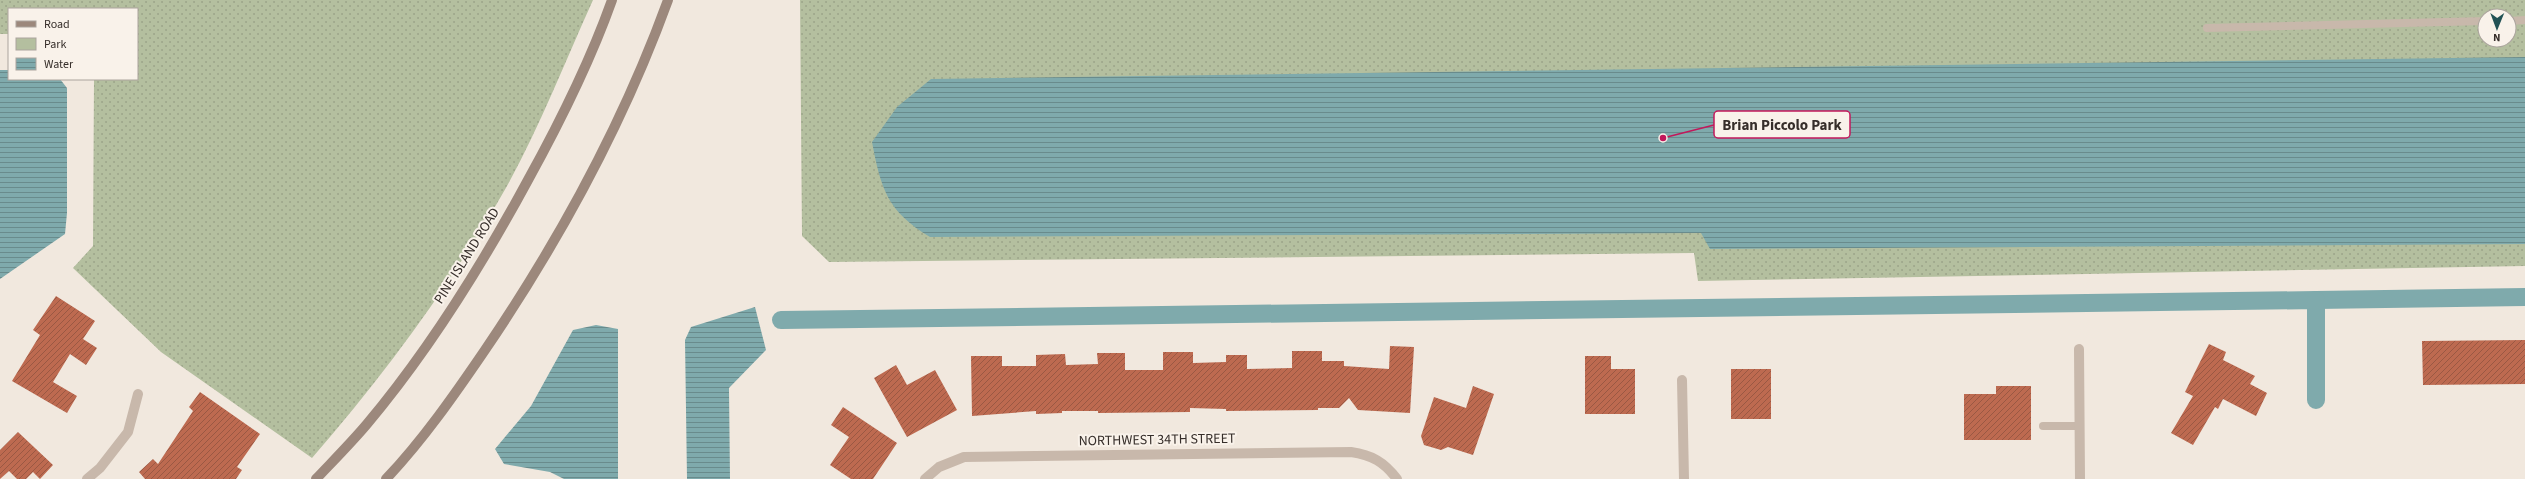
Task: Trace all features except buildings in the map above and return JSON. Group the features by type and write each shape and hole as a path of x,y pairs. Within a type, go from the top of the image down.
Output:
{"main road":[{"name":"PINE ISLAND ROAD","path":"316,479 367,424 413,365 489,254 557,127 602,29 612,0"},
{"path":"386,479 455,394 532,281 605,149 653,42 668,0"}],"street":[{"path":"2079,349 2080,479"},
{"path":"1682,380 1684,479"},
{"path":"87,479 100,468 128,432 138,394"},
{"name":"NORTHWEST 34TH STREET","path":"927,477 951,461 972,457 1351,452 1367,454 1388,467 1397,479"}],"lane":[{"path":"2207,28 2477,21"},
{"path":"2043,426 2079,426"}],"green space":[{"path":"0,0 593,0 552,94 519,163 464,258 416,327 366,394 312,458 161,352 73,268 93,246 94,80 138,80 138,8 8,8 8,34 0,34"},
{"path":"800,0 2525,0 2525,266 1698,281 1694,253 829,262 802,236"}],"water":[{"path":"2525,57 2525,244 1710,249 1701,233 930,237 904,218 888,197 879,173 872,142 897,107 931,79"},
{"path":"0,70 8,70 8,80 61,80 67,88 67,213 65,234 0,279"},
{"path":"755,307 766,350 729,388 730,479 687,479 685,340 691,327"},
{"path":"596,325 618,329 618,479 564,479 550,472 504,464 495,449 531,406 573,330"}],"waterway":[{"path":"2316,300 2525,297"},
{"path":"781,320 2316,300 2316,400"}],"place":[{"name":"Brian Piccolo Park","path":"1663,138"}]}
